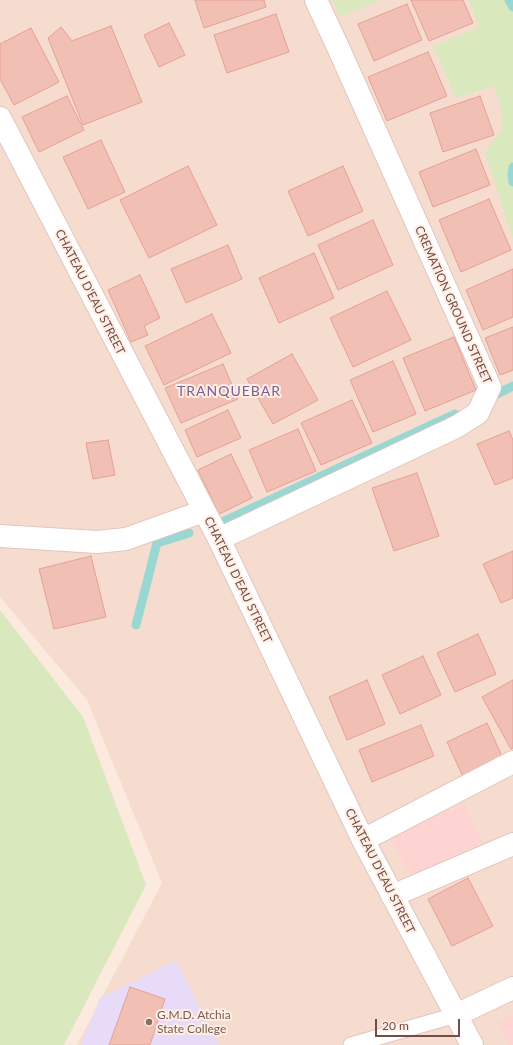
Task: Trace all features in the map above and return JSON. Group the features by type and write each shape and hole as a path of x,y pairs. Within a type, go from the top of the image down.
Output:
{"street":[{"name":"CREMATION GROUND STREET","path":"219,539 456,427 478,413 490,387 341,52 316,0"},
{"name":"CHATEAU D'EAU STREET","path":"0,118 219,539 363,840 472,1045"},
{"path":"0,536 97,542 126,539 204,511"},
{"path":"363,840 513,762"},
{"path":"392,896 513,844"},
{"path":"456,1015 513,988"}],"lane":[{"path":"351,1045 456,1015"}],"shaded area":[{"path":"0,0 513,0 513,1045 77,1045 162,883 87,700 0,597"},
{"path":"464,803 483,842 411,877 391,838"},
{"name":"G.M.D. Atchia State College","path":"176,960 219,1045 81,1045 100,998"},
{"path":"513,1015 513,1045 509,1045 497,1023"}],"green space":[{"path":"332,0 381,0 340,17"},
{"path":"469,0 513,0 513,239 485,152 503,128 500,103 494,86 456,98 433,46 479,27"},
{"path":"0,610 83,717 146,885 64,1045 0,1045"}],"building":[{"path":"195,0 264,0 266,7 204,28"},
{"path":"411,0 463,0 473,23 429,41"},
{"path":"407,4 422,40 374,61 358,24"},
{"path":"276,14 289,52 227,73 214,35"},
{"path":"169,23 185,55 159,67 144,35"},
{"path":"111,26 142,102 83,125 48,38 61,27 72,41"},
{"path":"31,28 59,82 14,105 0,79 0,44"},
{"path":"428,52 447,96 387,121 368,77"},
{"path":"67,96 84,130 39,152 22,117"},
{"path":"480,96 494,135 443,152 430,113"},
{"path":"101,140 125,192 88,209 63,157"},
{"path":"476,149 490,185 433,207 419,172"},
{"path":"188,166 217,225 149,258 120,200"},
{"path":"343,166 363,211 308,236 288,191"},
{"path":"489,199 511,250 461,272 439,220"},
{"path":"373,220 393,265 338,290 318,245"},
{"path":"228,245 242,279 186,303 171,269"},
{"path":"314,253 334,298 279,323 259,278"},
{"path":"513,269 513,317 483,330 466,290"},
{"path":"140,275 160,318 144,326 148,335 131,342 108,290"},
{"path":"387,291 411,340 353,367 330,318"},
{"path":"212,314 231,353 164,385 145,346"},
{"path":"513,327 513,370 500,375 485,338"},
{"path":"454,337 476,390 425,411 403,358"},
{"path":"292,354 318,400 273,424 247,379"},
{"path":"393,361 416,414 373,432 350,380"},
{"path":"223,364 238,399 181,423 165,388"},
{"path":"352,400 372,443 321,465 301,423"},
{"path":"228,410 241,438 197,457 185,430"},
{"path":"298,429 316,471 267,492 249,450"},
{"path":"509,431 513,440 513,478 495,485 477,444"},
{"path":"108,440 115,475 93,479 86,443"},
{"path":"231,454 252,498 219,514 198,470"},
{"path":"417,473 439,536 394,551 372,488"},
{"path":"513,551 513,598 501,603 483,564"},
{"path":"91,556 106,617 54,629 39,569"},
{"path":"478,634 496,674 455,692 437,653"},
{"path":"423,656 441,695 400,714 382,675"},
{"path":"367,680 385,724 347,740 329,697"},
{"path":"513,680 513,748 511,749 482,697"},
{"path":"487,723 505,763 465,781 447,742"},
{"path":"421,725 434,756 372,782 359,750"},
{"path":"468,878 493,926 452,946 428,899"},
{"path":"130,987 165,999 150,1045 109,1045"}],"waterway":[{"path":"509,0 513,7"},
{"path":"513,167 513,182"},
{"path":"497,394 513,386"},
{"path":"220,523 455,414"},
{"path":"136,625 157,543 189,533"}],"place":[{"name":"G.M.D. Atchia State College","path":"149,1022"}],"district":[{"name":"TRANQUEBAR","path":"229,391"}]}
